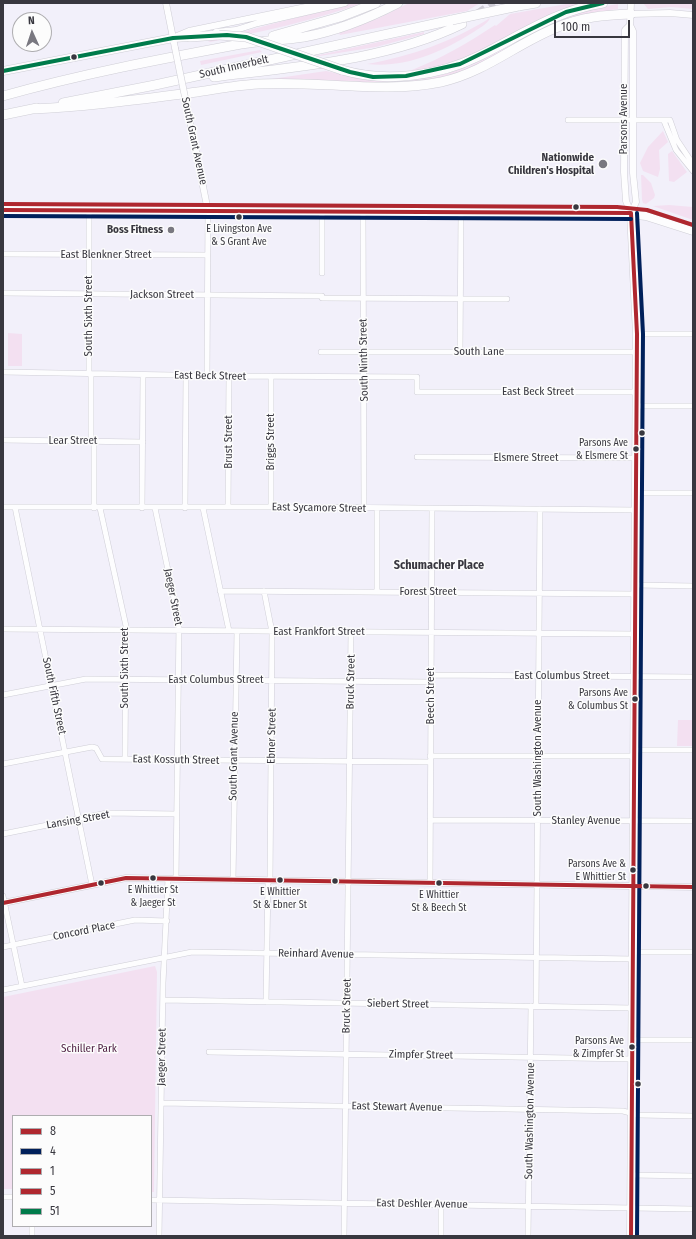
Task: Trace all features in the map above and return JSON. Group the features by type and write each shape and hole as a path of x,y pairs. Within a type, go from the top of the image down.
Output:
{"highway":[{"path":"242,44 340,17 376,3"},
{"name":"South Innerbelt","path":"3,96 71,77 242,44 304,37 326,32 372,16 398,3"},
{"name":"South Innerbelt","path":"3,116 31,109 156,85 536,3"},
{"path":"190,37 219,35 246,37 342,70 368,76 389,77 425,73 447,68 479,56 537,25 566,12 603,3"},
{"path":"31,109 68,108 257,84 301,83 409,88 443,81 469,73 502,58 545,33 569,22 584,18 630,14"},
{"path":"156,85 266,70 385,51 427,39 462,24"}],"main road":[{"path":"3,71 173,38 190,37"},
{"path":"3,210 631,213 693,231"},
{"name":"Parsons Avenue","path":"631,213 635,258 637,334 631,1236"}],"street":[{"name":"South Grant Avenue","path":"166,3 208,211 207,376"},
{"path":"173,38 189,31 324,3"},
{"path":"190,37 217,31 236,30 258,23 345,3"},
{"name":"Parsons Avenue","path":"631,3 630,25 634,31 634,173 636,202 631,213"},
{"path":"630,14 670,13 693,15"},
{"name":"Parsons Avenue","path":"630,25 625,30 624,120 626,201 631,213"},
{"path":"568,120 667,121"},
{"path":"667,121 677,140 693,164"},
{"path":"667,121 676,150 693,172"},
{"name":"South Sixth Street","path":"89,211 90,374 94,508"},
{"path":"322,212 322,273"},
{"name":"South Ninth Street","path":"363,212 365,377 364,509"},
{"path":"460,352 461,212"},
{"name":"East Blenkner Street","path":"3,254 208,255"},
{"name":"Jackson Street","path":"3,293 507,299"},
{"path":"637,334 693,334"},
{"name":"South Lane","path":"321,352 636,352"},
{"name":"East Beck Street","path":"3,372 186,376 417,377 417,392 636,392"},
{"path":"142,508 143,375"},
{"path":"185,508 186,376"},
{"name":"Brust Street","path":"228,507 229,376"},
{"name":"Briggs Street","path":"271,376 271,507"},
{"path":"636,406 693,406"},
{"name":"Lear Street","path":"3,440 143,442"},
{"name":"Elsmere Street","path":"416,457 636,458"},
{"path":"636,493 693,493"},
{"name":"East Sycamore Street","path":"3,508 271,507 364,509 636,510"},
{"name":"South Fifth Street","path":"14,508 92,885"},
{"name":"South Sixth Street","path":"100,508 126,630 125,759"},
{"name":"Jaeger Street","path":"156,508 179,623 176,879"},
{"path":"203,508 229,632"},
{"path":"377,509 377,592"},
{"name":"Beech Street","path":"430,883 430,633 432,509"},
{"name":"South Washington Avenue","path":"528,1236 530,1058 537,957 540,510"},
{"name":"Forest Street","path":"220,591 539,593 693,586"},
{"name":"Ebner Street","path":"264,591 272,632 272,760 266,1002"},
{"name":"East Frankfort Street","path":"3,629 229,632 635,634"},
{"name":"South Grant Avenue","path":"233,880 237,632"},
{"name":"Bruck Street","path":"344,1236 351,632"},
{"name":"East Columbus Street","path":"431,675 693,677"},
{"name":"East Columbus Street","path":"3,695 86,679 431,682"},
{"name":"East Kossuth Street","path":"3,764 92,747 96,748 102,759 430,762"},
{"path":"430,756 538,756 693,750"},
{"name":"Lansing Street","path":"3,834 113,813 177,814"},
{"name":"Stanley Avenue","path":"430,820 693,821"},
{"path":"4,903 126,878 693,888"},
{"name":"Jaeger Street","path":"159,1236 163,1000 168,879"},
{"path":"3,896 22,986"},
{"name":"Concord Place","path":"3,947 135,920 167,921"},
{"name":"Reinhard Avenue","path":"3,990 192,952 537,957 693,952"},
{"name":"Siebert Street","path":"163,1000 632,1008"},
{"path":"632,1040 693,1040"},
{"name":"Zimpfer Street","path":"209,1052 632,1059"},
{"name":"East Stewart Avenue","path":"161,1103 624,1111 638,1115 693,1116"},
{"path":"631,1175 693,1176"},
{"name":"East Deshler Avenue","path":"152,1200 693,1209"},
{"path":"441,1204 441,1236"}],"green space":[{"path":"351,3 362,3 287,26 210,42 208,41"},
{"path":"409,3 480,3 467,11 340,35 339,33 379,18"},
{"path":"572,3 581,4 520,34 478,52 435,67 413,72 412,70 465,44 495,25 496,26 510,14"},
{"path":"643,3 693,3 693,9 671,7 648,9"},
{"path":"618,4 618,9 611,10 611,12 595,14 466,70 438,79 395,84 251,82 326,71 373,81 403,82 435,77 468,67 568,17 600,7"},
{"path":"490,18 485,24 472,33 435,53 422,58 395,64 367,64 400,57 431,47 461,34"},
{"path":"424,32 424,34 376,47 301,59"},
{"path":"260,50 262,52 201,65 200,61"},
{"path":"663,131 668,142 659,150 660,169 658,177 643,171 640,163 648,147"},
{"path":"672,151 687,172 674,182 669,181 668,154"},
{"path":"641,175 643,175 651,183 655,195 654,198 646,204 643,203 642,200"},
{"path":"669,205 693,207 693,220 653,206"},
{"path":"8,333 22,334 22,366 8,366"},
{"path":"678,720 693,720 693,746 677,746"},
{"name":"Schiller Park","path":"155,966 157,972 154,1192 152,1192 152,1115 12,1115 12,1189 3,1189 3,997"}],"tunnel":[{"path":"478,14 494,3"}],"transit line":[{"name":"51","path":"3,71 173,38 227,35 246,37 350,72 373,77 406,76 460,64 566,12 603,3"},
{"name":"1","path":"3,204 617,207 647,210 693,225"},
{"name":"8","path":"3,210 631,213"},
{"name":"8","path":"631,213 637,334 631,1236"},
{"name":"4","path":"637,213 643,334 637,1236"},
{"name":"4","path":"3,216 631,219"},
{"name":"5","path":"3,903 126,878 693,887"}],"place":[{"name":"Nationwide Children's Hospital","path":"603,164"},
{"name":"E Livingston Ave & S Grant Ave","path":"239,217"},
{"name":"Boss Fitness","path":"171,230"},
{"name":"Parsons Ave & Elsmere St","path":"636,449"},
{"name":"Parsons Ave & Columbus St","path":"635,699"},
{"name":"Parsons Ave & E Whittier St","path":"633,870"},
{"name":"E Whittier St & Jaeger St","path":"153,878"},
{"name":"E Whittier St & Ebner St","path":"280,880"},
{"name":"E Whittier St & Beech St","path":"439,883"},
{"name":"Parsons Ave & Zimpfer St","path":"632,1047"}],"district":[{"name":"Schumacher Place","path":"439,566"}]}
